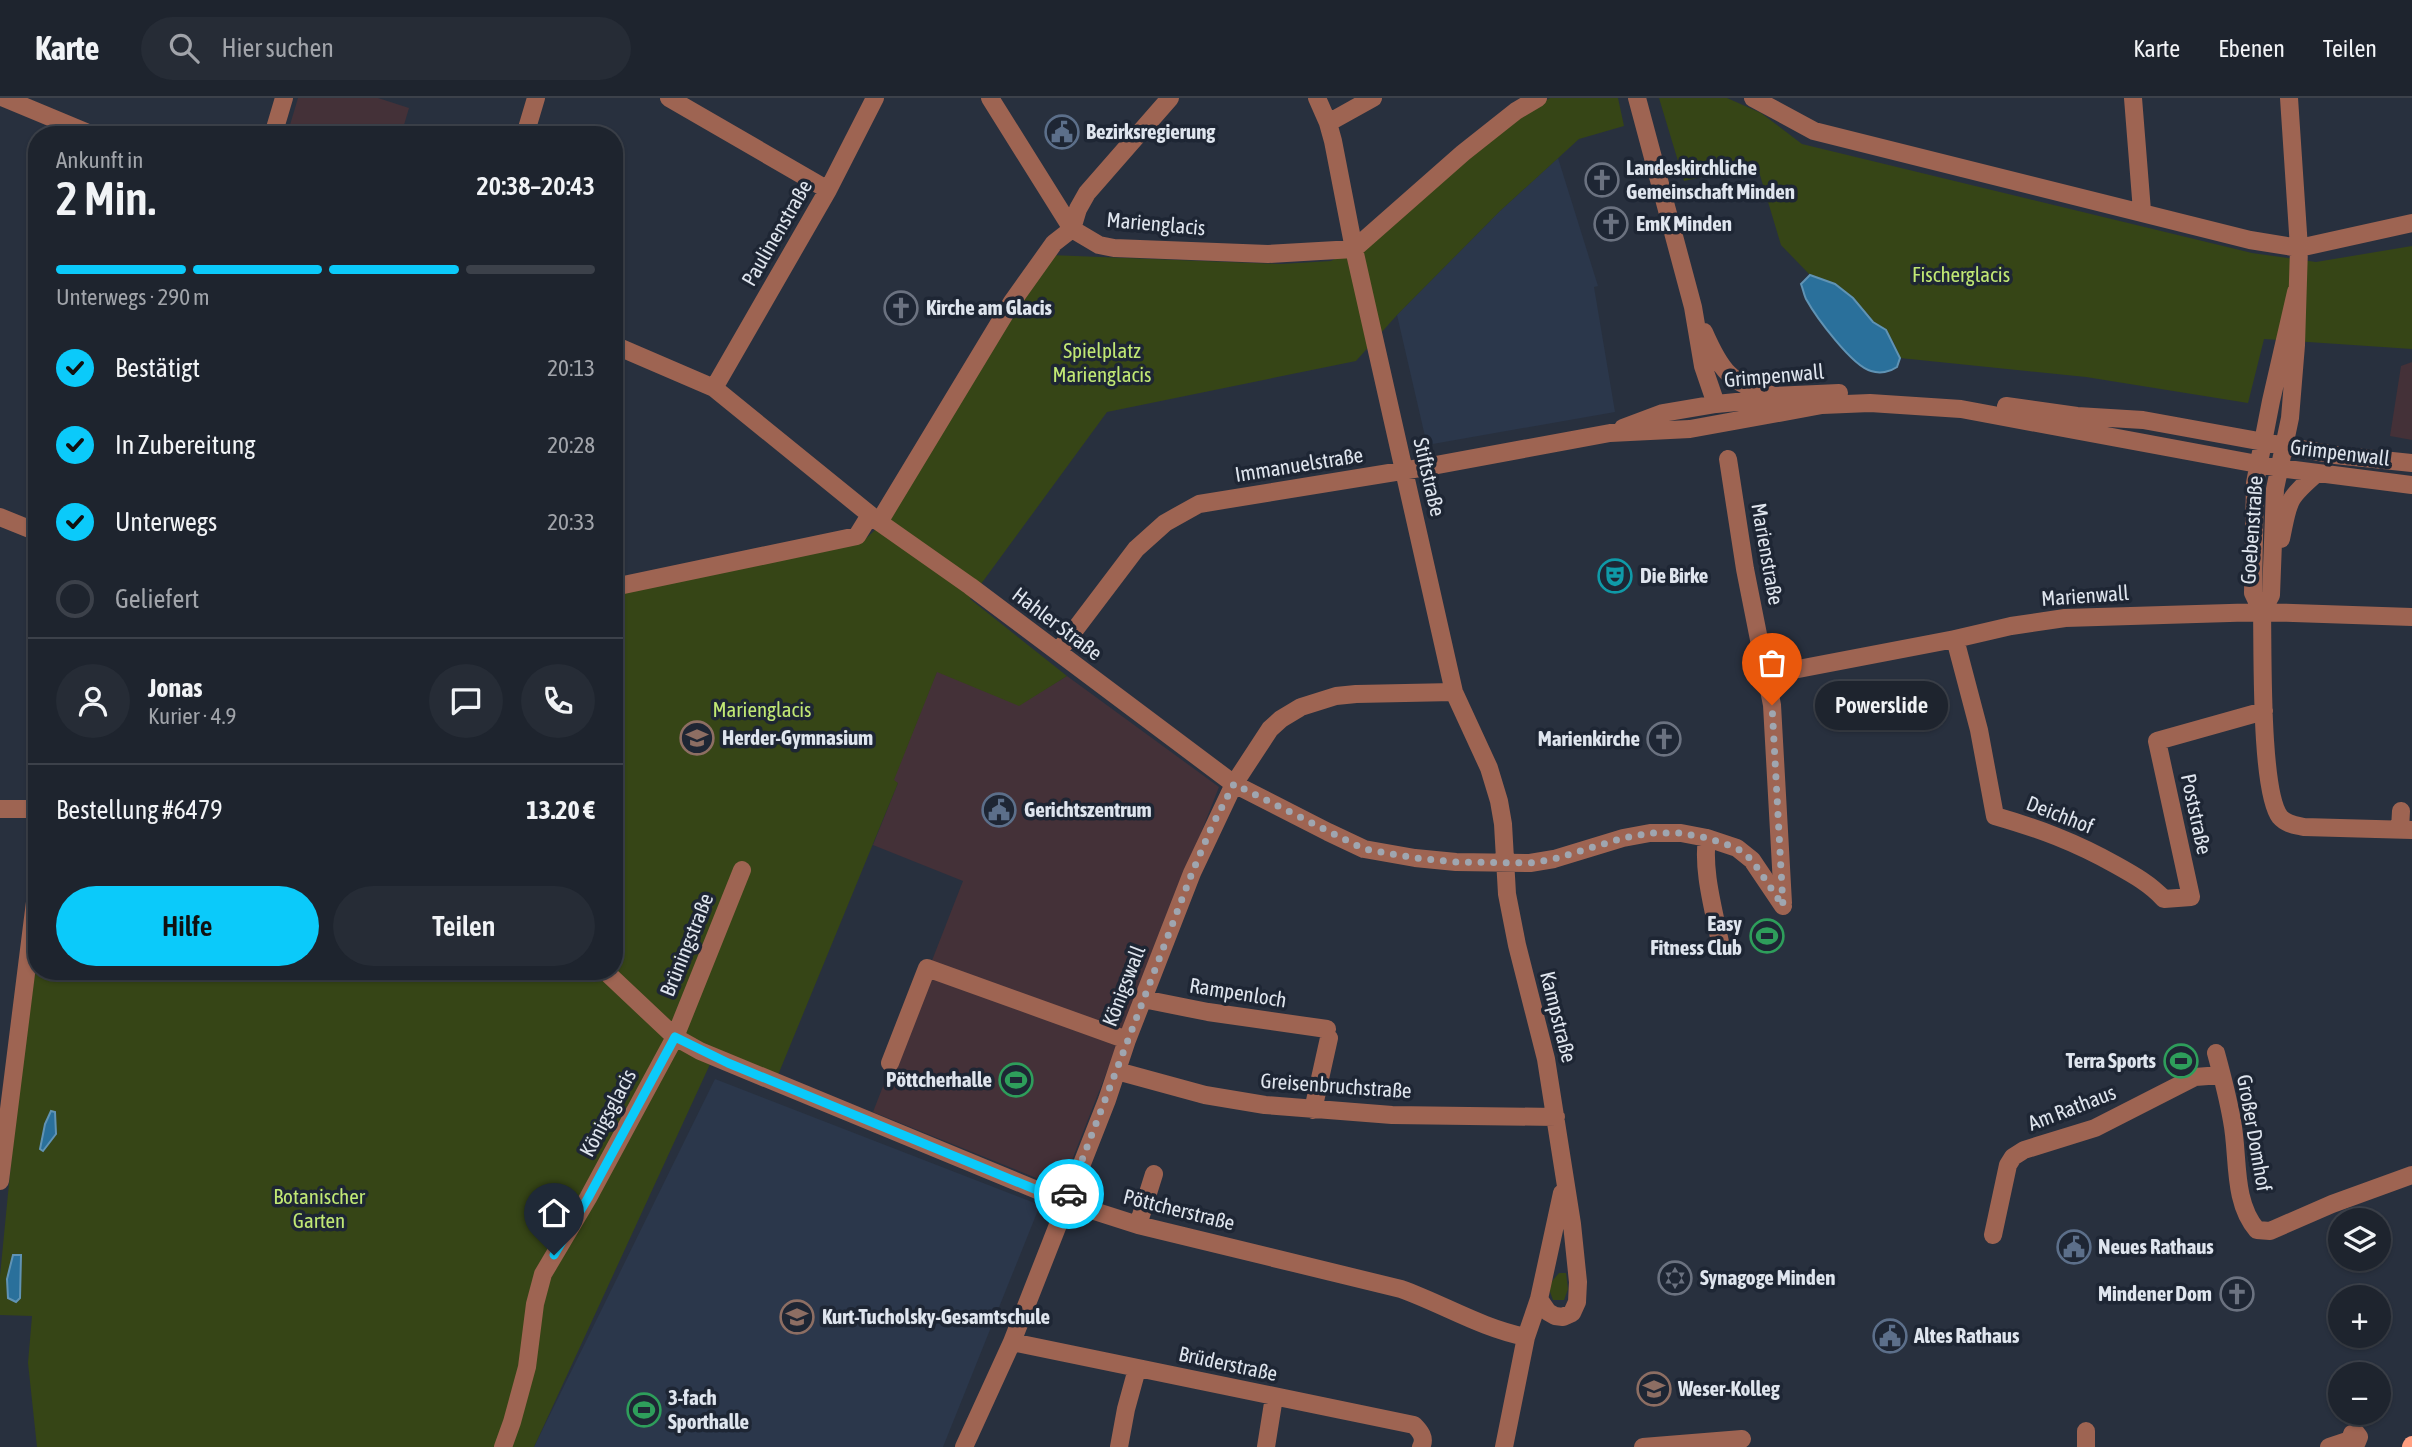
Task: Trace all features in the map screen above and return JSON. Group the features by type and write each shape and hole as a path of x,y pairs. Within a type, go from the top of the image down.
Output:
{"street":[{"path":"4,98 71,126"},
{"path":"275,126 284,98"},
{"path":"528,126 536,98"},
{"path":"668,98 828,190"},
{"name":"Paulinenstraße","path":"714,388 828,190 875,98"},
{"path":"990,98 1072,229"},
{"path":"623,585 857,536 874,519 1019,292 1054,243 1072,229 1078,209 1087,193 1170,98"},
{"name":"Stiftstraße","path":"1317,98 1328,122 1454,692 1489,768 1499,801 1505,863"},
{"path":"1328,122 1373,98"},
{"path":"1354,249 1463,153 1516,111 1538,98"},
{"path":"1637,98 1693,307 1703,366 1716,404"},
{"path":"2133,98 2142,211"},
{"name":"Goebenstraße","path":"2262,612 2271,595 2274,502 2290,418 2296,345 2299,248 2289,98"},
{"path":"1758,99 1814,131 2250,240 2299,248 2412,223"},
{"name":"Marienglacis","path":"1072,229 1099,245 1114,248 1268,254 1354,249"},
{"name":"Goebenstraße","path":"2262,612 2253,593 2255,483 2296,292"},
{"path":"1693,307 1725,373 1741,385 1773,396"},
{"name":"Hahler Straße","path":"623,349 714,388 874,519 1234,784 1364,849 1456,862 1530,863 1554,859 1623,838 1650,833 1681,833 1737,848 1752,860 1783,906"},
{"name":"Grimpenwall","path":"1716,404 1773,396 1872,392 1957,397 2052,413 2143,420 2335,455 2412,463"},
{"name":"Grimpenwall","path":"1716,404 1743,419 1822,405 1870,403 1933,406 2002,416 2279,468 2412,485"},
{"name":"Immanuelstraße","path":"1610,433 1663,413 1716,404"},
{"name":"Immanuelstraße","path":"1058,652 1136,549 1165,523 1199,504 1610,433 1680,430 1743,419"},
{"name":"Marienstraße","path":"1728,459 1745,569 1772,705 1783,906"},
{"path":"2272,580 2288,504 2295,493 2316,474"},
{"path":"0,517 28,528"},
{"path":"2262,612 2266,760 2280,818 2289,824 2304,827 2406,830 2400,811"},
{"name":"Marienwall","path":"1767,675 2011,626 2065,618 2262,612 2412,617"},
{"name":"Deichhof","path":"1955,639 1979,730 1995,816 2048,831 2080,845 2151,885 2164,899 2190,897"},
{"name":"Königswall","path":"964,1447 1012,1342 1192,873 1234,784 1270,729 1280,719 1320,700 1356,694 1454,692"},
{"name":"Poststraße","path":"2190,897 2157,741 2264,711"},
{"path":"0,808 28,809"},
{"path":"1707,838 1705,868 1721,948"},
{"name":"Kampstraße","path":"1505,863 1511,920 1546,1059 1577,1268 1578,1294 1576,1308 1572,1313 1563,1317 1555,1316 1548,1312 1539,1299"},
{"name":"Brüningstraße","path":"675,1037 742,870"},
{"path":"0,1181 8,1058 28,939"},
{"path":"890,1063 927,968 1127,1040"},
{"path":"615,980 675,1037"},
{"name":"Rampenloch","path":"1143,999 1328,1034 1313,1110"},
{"name":"Pöttcherstraße","path":"675,1037 728,1063 1066,1202 1138,1225 1366,1279 1433,1301 1497,1331 1526,1337"},
{"name":"Königsglacis","path":"503,1447 527,1367 535,1304 543,1274 588,1198 675,1037"},
{"name":"Großer Domhof","path":"2216,1052 2233,1124 2242,1199 2250,1223 2257,1230 2270,1231 2407,1176"},
{"name":"Greisenbruchstraße","path":"1117,1070 1205,1095 1313,1110 1405,1115 1556,1116"},
{"name":"Am Rathaus","path":"1993,1235 2008,1165 2013,1157 2024,1150 2095,1128 2195,1077 2221,1074"},
{"path":"1138,1225 1154,1174"},
{"name":"Kampstraße","path":"1504,1447 1526,1337 1539,1299 1565,1183"},
{"name":"Brüderstraße","path":"1012,1342 1413,1425 1421,1433 1422,1445"},
{"path":"1119,1447 1137,1369"},
{"path":"1266,1447 1273,1397"},
{"path":"1643,1447 1689,1446 1742,1439"},
{"path":"2329,1447 2350,1440"}],"shaded area":[{"path":"298,98 378,98 409,108 404,126 290,126"},
{"path":"1558,158 1598,286 1594,287 1615,412 1427,445 1397,315 1500,211"},
{"path":"2412,362 2412,440 2390,436 2401,366"},
{"path":"937,671 1019,705 1067,676 1219,787 1061,1188 873,1112 963,881 873,845 898,783 893,781"},
{"name":"Kurt-Tucholsky-Gesamtschule","path":"715,1079 1040,1205 943,1447 534,1447"}],"green space":[{"path":"1550,98 1618,98 1624,126 1579,139 1500,211 1397,315 1356,361 1107,412 970,599 1067,676 1019,706 937,672 894,780 898,783 778,1075 717,1049 534,1447 37,1447 28,1363 32,1316 0,1315 0,1276 19,1081 34,980 623,980 623,585 861,543 874,531 1050,255 1281,264 1331,261 1354,249 1515,117"},
{"name":"Fischerglacis","path":"1659,98 1727,98 1761,113 1802,144 2252,253 2316,262 2412,246 2412,349 2264,339 2248,403 2086,377 1900,358 1893,341 1869,315 1835,284 1810,275 1781,245 1757,165 1684,181"},
{"path":"1559,1273 1566,1273 1568,1289 1564,1300 1553,1300 1548,1286"}],"water":[{"path":"1810,275 1835,284 1853,298 1873,322 1886,330 1900,358 1897,367 1885,372 1871,371 1845,351 1806,299 1801,284"},
{"path":"51,1111 55,1112 56,1134 43,1151 40,1149 45,1124"},
{"path":"13,1255 21,1255 20,1298 16,1302 8,1298 7,1279"}],"way so far":[{"path":"1069,1194 1192,873 1234,784 1364,849 1415,858 1456,862 1530,863 1650,833 1681,833 1707,838 1737,848 1752,860 1783,906 1772,705"}],"place":[{"name":"Bezirksregierung","path":"1062,132"},
{"name":"Landeskirchliche Gemeinschaft Minden","path":"1602,180"},
{"name":"EmK Minden","path":"1611,224"},
{"name":"Kirche am Glacis","path":"901,308"},
{"name":"Die Birke","path":"1615,576"},
{"name":"Powerslide","path":"1772,705"},
{"name":"Herder-Gymnasium","path":"697,738"},
{"name":"Marienkirche","path":"1664,739"},
{"name":"Gerichtszentrum","path":"999,810"},
{"name":"Easy Fitness Club","path":"1767,936"},
{"name":"Terra Sports","path":"2181,1061"},
{"name":"Pöttcherhalle","path":"1016,1080"},
{"name":"Neues Rathaus","path":"2074,1247"},
{"name":"Synagoge Minden","path":"1675,1278"},
{"name":"Mindener Dom","path":"2237,1294"},
{"name":"Kurt-Tucholsky-Gesamtschule","path":"797,1317"},
{"name":"Altes Rathaus","path":"1890,1336"},
{"name":"Weser-Kolleg","path":"1654,1389"},
{"name":"3-fach Sporthalle","path":"644,1410"}],"route":[{"path":"554,1255 675,1037 728,1063 1066,1202 1069,1194"}],"park label":[{"name":"Spielplatz Marienglacis","path":"1102,363"},
{"name":"Botanischer Garten","path":"319,1209"}]}
